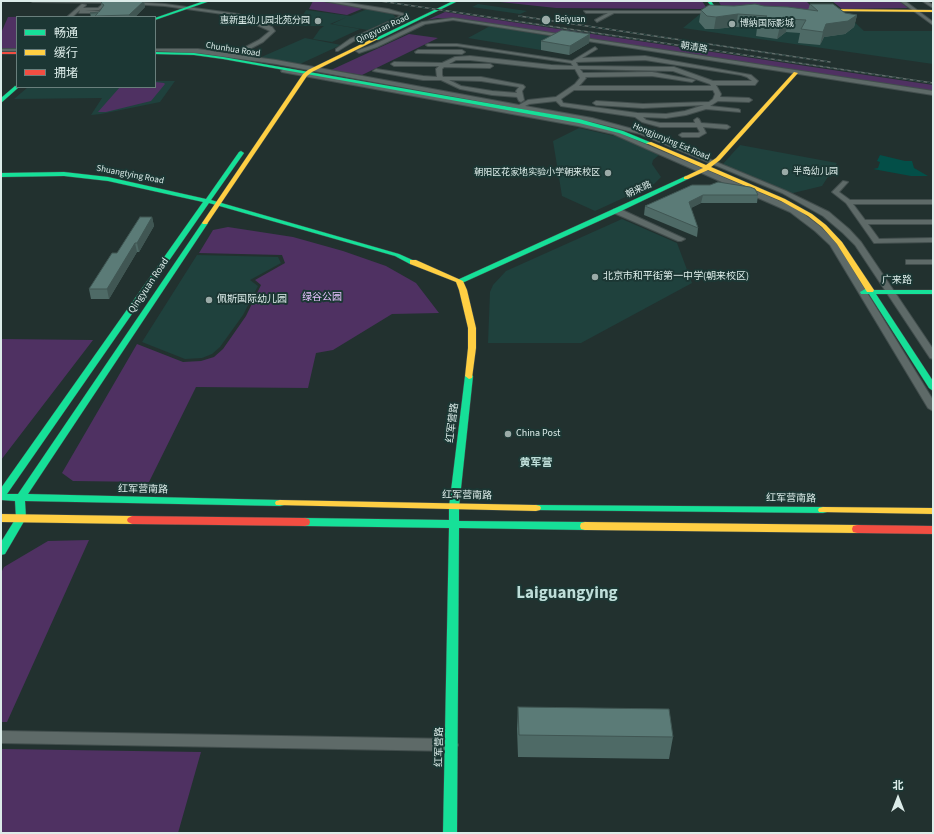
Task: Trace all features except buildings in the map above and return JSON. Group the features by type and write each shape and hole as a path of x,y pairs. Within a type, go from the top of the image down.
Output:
{"street":[{"path":"33,1 109,2 155,5 245,16 270,28 273,31 261,41 232,56"},
{"path":"156,19 208,1"},
{"path":"326,1 388,10 403,14 399,19 352,40 336,54"},
{"name":"Qingyuan Road","path":"1,496 207,201 306,71 336,54 445,1"},
{"name":"Qingyuan Road","path":"336,54 451,1"},
{"name":"Qingyuan Road","path":"336,54 456,1"},
{"name":"Qingyuan Road","path":"20,498 306,71 359,51 464,1"},
{"path":"709,1 725,11"},
{"path":"902,1 928,12"},
{"path":"909,1 928,12"},
{"path":"917,1 928,12"},
{"path":"924,1 933,24"},
{"path":"70,16 87,2"},
{"path":"97,16 102,12 81,12 84,9 99,9 103,5 118,5"},
{"path":"125,5 155,5"},
{"path":"151,10 155,5"},
{"path":"586,12 725,11"},
{"path":"816,11 928,12"},
{"path":"597,21 614,12"},
{"name":"朝清路","path":"359,51 376,46 424,23 453,19 933,93"},
{"path":"428,45 458,45 575,63 658,68 686,73 705,80 713,86 718,94 714,101 705,107 694,111 666,116 637,115 559,101"},
{"path":"575,63 595,48"},
{"path":"336,54 359,51"},
{"path":"418,52 500,51"},
{"path":"1,52 16,52"},
{"name":"Chunhua Road","path":"156,52 200,52 232,56 306,71"},
{"name":"Chunhua Road","path":"156,52 206,55 306,71"},
{"path":"454,52 460,59"},
{"path":"535,101 460,87 439,76 439,69 442,65 460,59 487,59 546,66 645,58 742,74 749,76 755,81 753,84 713,86 573,88"},
{"path":"559,101 583,78 575,63"},
{"path":"394,64 490,66 517,70"},
{"path":"683,64 688,70 686,73"},
{"path":"539,72 544,70 546,66"},
{"name":"Hongjunying Est Road","path":"306,71 581,120 626,130 709,166 789,198 832,226 843,239 933,388"},
{"path":"376,72 415,78 481,79 521,86 521,100 514,108"},
{"name":"朝来路","path":"459,281 617,212 709,166 796,73"},
{"path":"581,75 652,74 692,80 705,80"},
{"path":"1,101 16,88"},
{"path":"514,108 528,102 535,101 643,106 749,100"},
{"path":"705,107 738,111"},
{"path":"682,135 699,135 703,133 694,111"},
{"path":"637,115 644,122 660,125 727,127"},
{"path":"709,166 794,210 824,234 833,244 933,408"},
{"path":"709,166 791,195 826,214 846,231 858,244 933,356"},
{"name":"Shuangtying Road","path":"1,175 64,174 108,179 207,201"},
{"path":"845,182 835,192 848,202 877,241 933,240"},
{"path":"207,201 397,255 459,281"},
{"path":"848,202 933,202"},
{"path":"617,212 681,239"},
{"path":"863,222 933,222"},
{"path":"909,262 933,262"},
{"name":"红军营路","path":"450,833 454,506 472,348 472,328 463,290 459,281"},
{"name":"广来路","path":"861,292 933,292"},
{"name":"Hongjunying Est Road","path":"875,292 933,373"},
{"name":"红军营南路","path":"1,496 20,498 411,506 933,511"},
{"path":"1,551 21,518 20,498"},
{"path":"51,519 55,509 62,499"},
{"path":"409,523 416,514 415,510 411,506"},
{"path":"510,507 510,524"},
{"path":"1,518 933,530"},
{"path":"1,737 451,745"}],"shaded area":[{"path":"478,4 527,11 520,14 472,7"},
{"path":"370,8 391,13 396,17 368,30 332,24 347,17 330,24 360,29 332,42 313,39 324,26 296,26 306,10 350,16"},
{"path":"700,14 846,14 864,31 933,31 933,64 683,28"},
{"path":"490,26 562,38 541,50 468,38"},
{"path":"305,38 341,45 300,64 259,58"},
{"path":"156,81 175,81 160,102 101,114 91,115 102,98 14,99 27,88 156,88"},
{"name":"朝阳区花家地实验小学朝来校区","path":"579,128 623,138 659,155 653,160 652,164 661,177 654,184 595,211 562,196 553,141"},
{"name":"半岛幼儿园","path":"740,145 837,163 822,186 789,194 722,165"},
{"path":"880,155 905,161 912,161 914,168 928,176 911,176 873,169 878,168 880,162 877,161"},
{"name":"北京市和平街第一中学(朝来校区)","path":"622,219 677,243 692,283 581,343 488,343 490,292 493,285 506,271"},
{"name":"佩斯国际幼儿园","path":"197,255 278,257 281,263 250,280 258,286 243,315 220,347 212,354 202,358 185,359 142,342"}],"green space":[{"path":"313,1 364,8 347,15 309,9"},
{"path":"702,1 706,7 701,9 556,8 500,2"},
{"path":"718,1 806,1 814,9 730,9 722,7"},
{"path":"832,1 899,1 908,8 842,9"},
{"path":"445,12 933,85 933,92 462,19 438,18 427,20"},
{"path":"8,17 16,17 16,48 1,48 1,33"},
{"path":"409,34 438,38 362,75 331,70"},
{"path":"156,82 165,84 151,101 106,112 98,112 119,88 156,88"},
{"name":"绿谷公园","path":"228,227 293,237 343,251 386,266 416,283 439,313 392,314 333,350 316,353 308,388 196,387 149,482 73,481 62,473 137,344 183,362 201,361 214,357 223,349 246,316 261,285 255,280 285,263 282,255 199,253 213,230"},
{"path":"1,339 93,340 1,460"},
{"path":"89,540 7,722 1,722 1,573 4,567 48,541"},
{"path":"1,749 201,752 178,833 1,833"}],"railway":[{"path":"380,1 933,83"},
{"path":"519,16 830,62"}],"traffic: fast":[{"path":"156,19 208,1"},
{"path":"376,39 456,1"},
{"path":"709,1 718,12"},
{"path":"156,53 194,54 223,58 579,121 621,132 649,143"},
{"path":"1,101 16,88"},
{"path":"1,495 241,153"},
{"path":"1,175 64,174 108,179 207,201 397,255 413,262"},
{"path":"459,281 617,211 686,178"},
{"path":"1,551 21,518 20,498 205,223"},
{"path":"870,290 933,388"},
{"path":"864,292 933,292"},
{"path":"450,833 454,507 469,376"},
{"path":"1,497 280,503"},
{"path":"536,508 823,510"},
{"path":"305,522 585,526"}],"traffic: slow":[{"path":"823,10 933,11"},
{"path":"205,223 305,75 310,71 376,39"},
{"path":"686,178 704,170 718,159 796,73"},
{"path":"649,143 783,200 810,215 824,226 840,243 870,290"},
{"path":"413,262 459,281 463,290 472,328 472,348 469,376"},
{"path":"280,503 536,508"},
{"path":"823,510 933,511"},
{"path":"1,518 132,520"},
{"path":"585,526 857,529"}],"traffic: jam":[{"path":"1,53 16,53"},
{"path":"132,520 305,522"},
{"path":"857,529 933,530"}],"place":[{"name":"Beiyuan","path":"546,20"},
{"name":"惠新里幼儿园北苑分园","path":"318,21"},
{"name":"博纳国际影城","path":"732,24"},
{"name":"半岛幼儿园","path":"785,172"},
{"name":"朝阳区花家地实验小学朝来校区","path":"608,173"},
{"name":"北京市和平街第一中学(朝来校区)","path":"595,277"},
{"name":"佩斯国际幼儿园","path":"209,300"},
{"name":"China Post","path":"508,434"}],"district":[{"name":"黄军营","path":"536,464"},
{"name":"Laiguangying","path":"567,594"}]}
